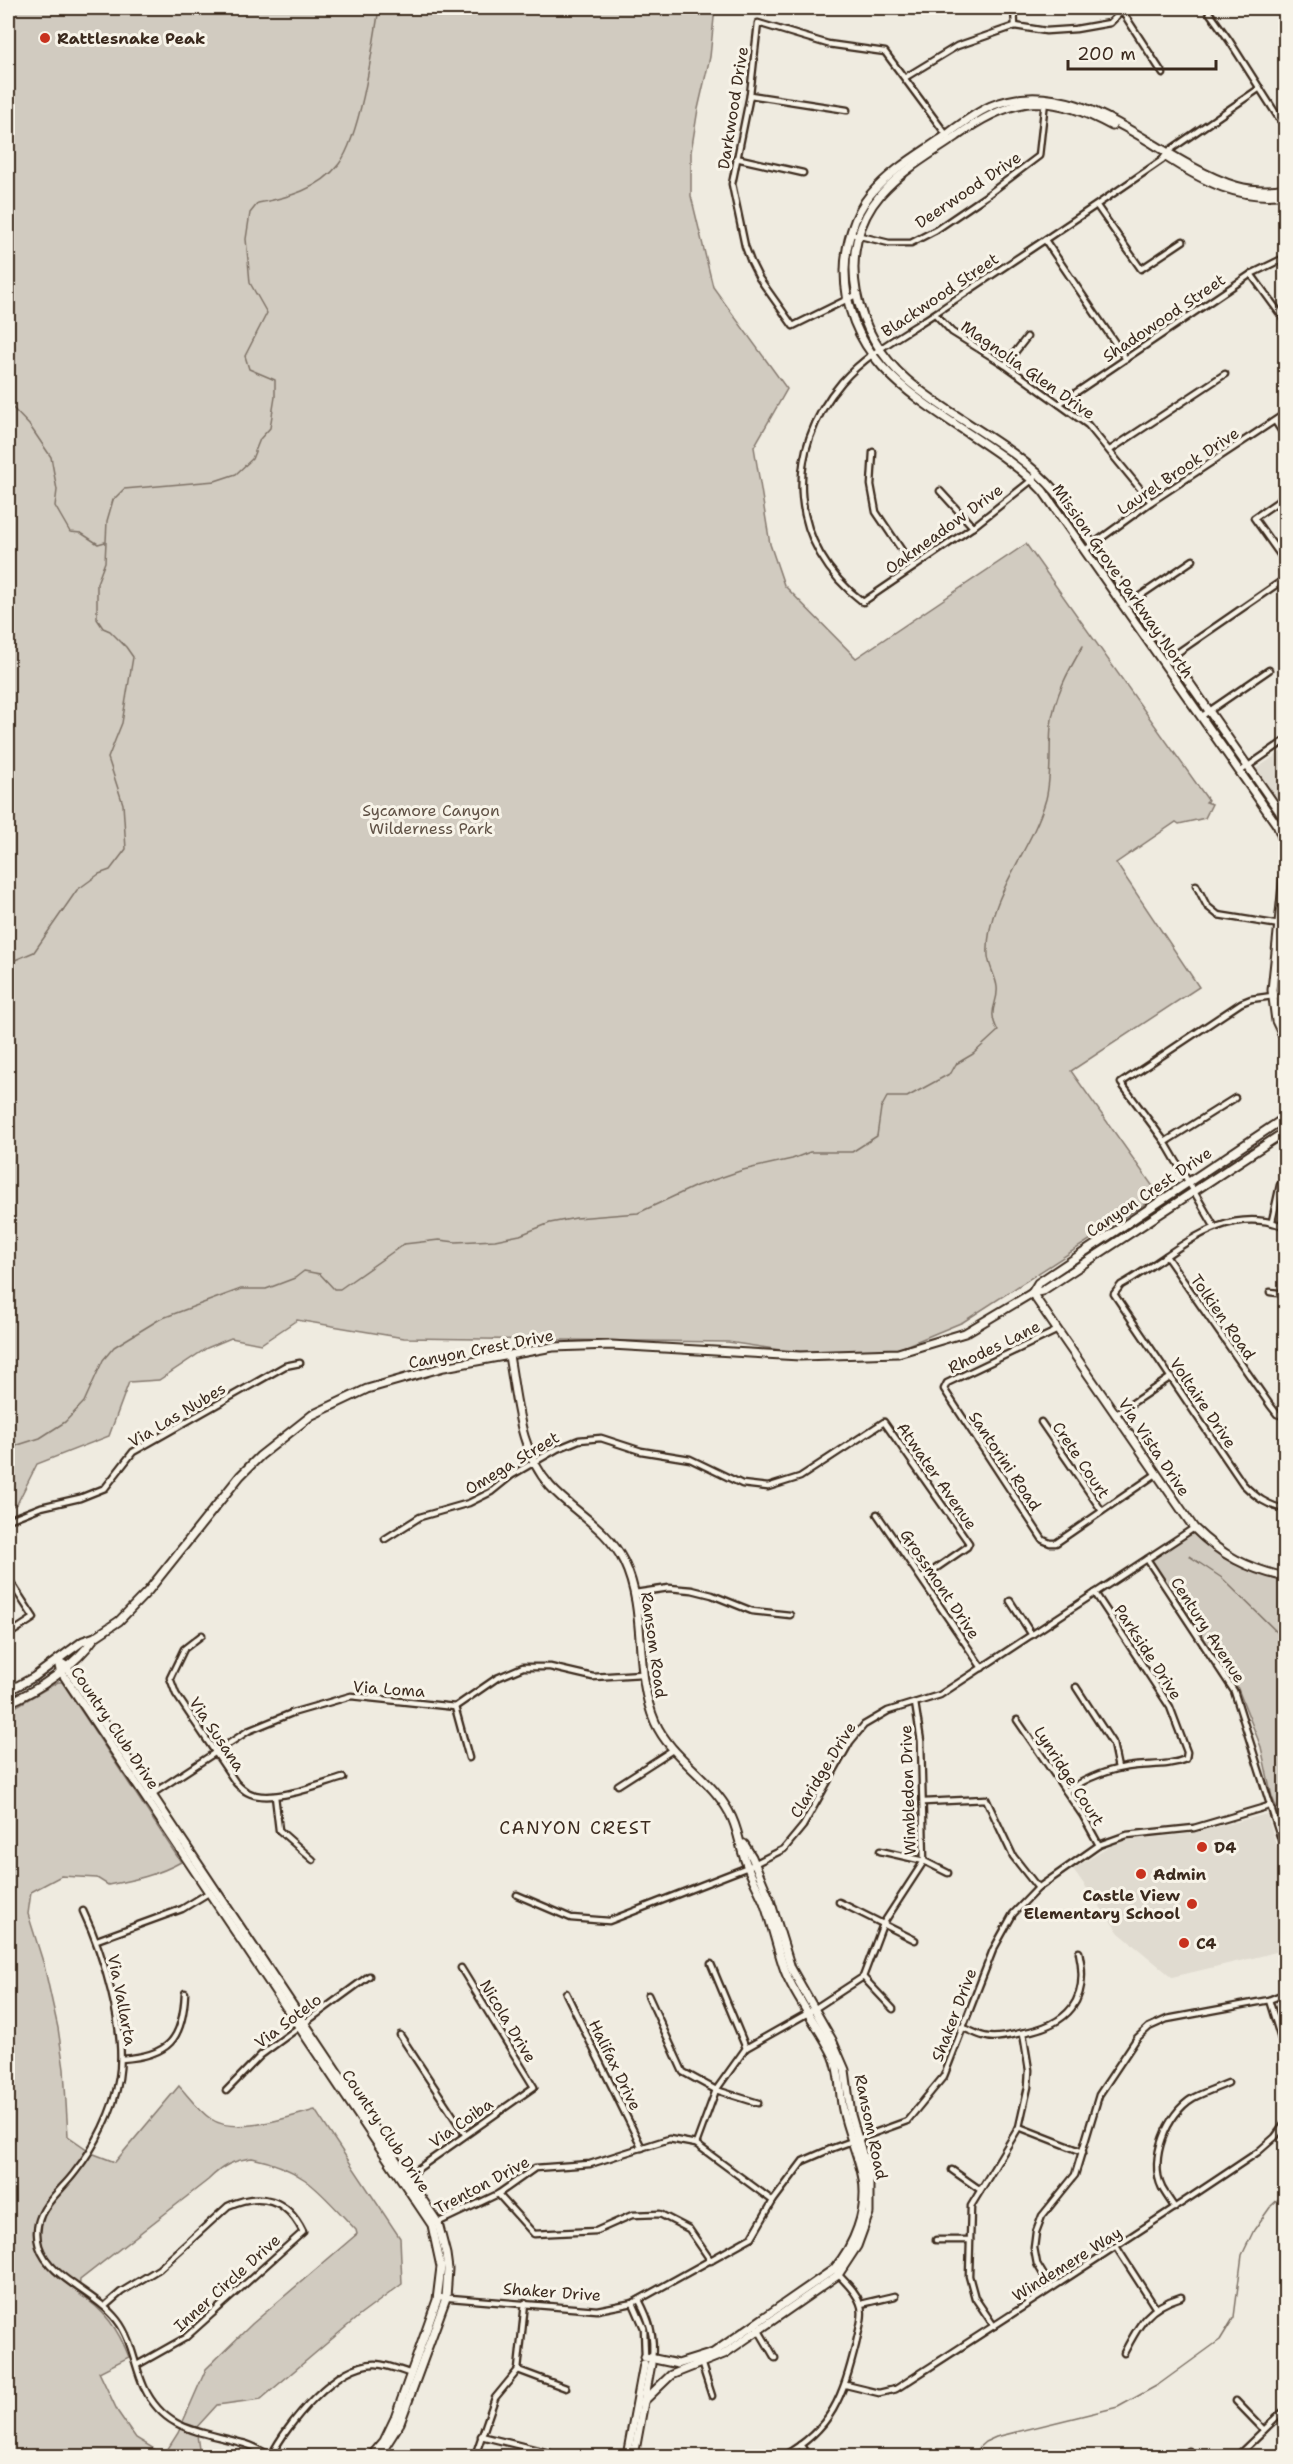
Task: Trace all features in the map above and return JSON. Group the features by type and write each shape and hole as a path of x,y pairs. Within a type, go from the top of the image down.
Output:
{"street":[{"path":"1014,8 1016,26"},
{"path":"948,138 906,77 957,46 1016,26 1046,31 1076,29 1110,23 1122,8 1163,74"},
{"path":"1206,8 1280,120"},
{"name":"Darkwood Drive","path":"852,296 794,326 759,278 745,246 732,184 750,95 758,23 828,44 885,52 906,77"},
{"name":"Blackwood Street","path":"863,602 845,587 818,550 805,513 801,484 805,451 818,416 842,381 880,350 1097,206 1260,88"},
{"path":"750,95 847,110"},
{"name":"Mission Grove Parkway North","path":"1286,194 1258,197 1232,192 1205,180 1084,106 1025,98 1000,103 980,111 948,138 893,171 879,184 861,208 855,235 845,262 846,285 880,350 908,380 1025,461 1125,606 1209,711 1286,823"},
{"name":"Deerwood Drive","path":"855,235 889,243 911,243 936,230 986,196 1039,156 1045,100"},
{"name":"Mission Grove Parkway North","path":"1166,155 1230,186 1254,191 1286,188"},
{"path":"736,158 804,173"},
{"path":"1097,206 1141,269 1183,241"},
{"path":"1045,240 1126,359"},
{"name":"Shadowood Street","path":"1059,404 1251,274 1286,258"},
{"path":"1251,274 1286,322"},
{"name":"Mission Grove Parkway North","path":"852,296 854,318 873,355 893,379 913,396 1056,492 1132,601 1202,716 1271,816 1282,837 1285,865 1276,996 1286,1022"},
{"name":"Magnolia Glen Drive","path":"935,314 952,332 1005,365 1088,425 1151,502"},
{"path":"1005,365 1027,337"},
{"path":"1110,450 1225,374"},
{"name":"Laurel Brook Drive","path":"1085,550 1151,502 1286,413"},
{"path":"1275,421 1286,438"},
{"path":"873,452 871,485 876,512 913,567"},
{"name":"Oakmeadow Drive","path":"863,602 973,527 1034,477"},
{"path":"940,491 973,527"},
{"path":"1286,496 1254,518 1286,563"},
{"path":"1125,606 1193,560"},
{"path":"1167,659 1286,578"},
{"path":"1202,716 1269,670"},
{"path":"1241,771 1286,740"},
{"path":"1196,885 1207,906 1218,915 1282,925"},
{"name":"Mission Grove Parkway North","path":"1286,940 1272,1007 1286,1042"},
{"path":"1214,1226 1165,1142 1121,1083 1242,1004 1251,999 1276,996"},
{"path":"1165,1142 1235,1098"},
{"name":"Canyon Crest Drive","path":"1032,1293 1038,1283 1286,1117"},
{"name":"Canyon Crest Drive","path":"8,1691 57,1661 83,1641 94,1637 119,1621 148,1591 246,1469 312,1415 367,1389 444,1367 553,1347 611,1345 800,1356 898,1353 965,1333 1032,1293 1042,1291 1286,1131"},
{"path":"1272,1221 1280,1185"},
{"path":"1166,1256 1214,1226 1246,1219 1272,1221 1286,1227"},
{"name":"Voltaire Drive","path":"1166,1256 1120,1285 1114,1294 1244,1484 1255,1496 1272,1507 1286,1509"},
{"name":"Tolkien Road","path":"1166,1256 1270,1405 1277,1414 1286,1417"},
{"path":"1270,1292 1286,1294"},
{"name":"Via Vista Drive","path":"1032,1293 1194,1528 1227,1556 1250,1568 1286,1577"},
{"name":"Rhodes Lane","path":"945,1389 947,1383 1058,1330"},
{"name":"Ransom Road","path":"509,1356 525,1439 534,1463 552,1489 592,1521 609,1539 625,1564 635,1593 642,1674 647,1702 660,1732 717,1791 731,1814 751,1866 771,1900 791,1968 834,2057 841,2081 842,2107 855,2140 863,2179 863,2205 852,2243 836,2272 757,2327 678,2371 662,2382 644,2401"},
{"name":"Via Las Nubes","path":"8,1520 41,1507 80,1498 105,1488 133,1452 285,1366 300,1363"},
{"path":"1115,1415 1171,1377"},
{"name":"Santorini Road","path":"945,1389 1043,1540 1050,1544 1056,1543 1102,1511"},
{"name":"Omega Street","path":"385,1539 420,1517 469,1503 491,1492 512,1475 573,1442 601,1438 641,1451 694,1460 742,1484 772,1486 800,1477 884,1422"},
{"name":"Atwater Avenue","path":"884,1422 969,1545 922,1578"},
{"name":"Crete Court","path":"1041,1422 1102,1511"},
{"path":"1102,1511 1156,1474"},
{"name":"Grossmont Drive","path":"877,1514 982,1668"},
{"name":"Claridge Drive","path":"517,1895 572,1918 609,1921 751,1866 784,1849 803,1826 850,1742 864,1725 888,1711 940,1695 1194,1528"},
{"name":"Century Avenue","path":"1147,1559 1234,1691 1286,1855"},
{"path":"8,1578 34,1618 8,1635"},
{"path":"635,1593 669,1588 686,1589 712,1595 752,1611 790,1615"},
{"name":"Parkside Drive","path":"1095,1593 1170,1707 1187,1752 1186,1760 1172,1765 1118,1768"},
{"path":"1010,1601 1032,1635"},
{"name":"Via Susana","path":"202,1635 184,1649 170,1678 176,1694 236,1783 247,1792 263,1797 343,1778"},
{"name":"Canyon Crest Drive","path":"8,1702 37,1687 86,1651 94,1637"},
{"name":"Country Club Drive","path":"57,1661 405,2178 435,2224 447,2254 442,2297 389,2432 371,2457"},
{"path":"469,1758 455,1707 497,1678 523,1667 550,1667 572,1674 593,1677 642,1674"},
{"path":"1066,1791 1089,1776 1118,1768 1113,1744 1076,1687"},
{"name":"Via Loma","path":"149,1796 248,1731 292,1713 351,1696 455,1707"},
{"name":"Wimbledon Drive","path":"863,1977 883,1924 924,1861 921,1742 915,1702"},
{"name":"Lynridge Court","path":"1017,1720 1066,1791 1099,1845"},
{"path":"618,1785 674,1749"},
{"path":"275,1796 279,1830 313,1860"},
{"path":"924,1802 986,1799 1012,1856 1038,1887"},
{"name":"Shaker Drive","path":"442,2297 525,2302 597,2310 633,2303 752,2237 773,2201 803,2161 907,2121 944,2076 993,1950 1013,1914 1038,1887 1099,1845 1127,1834 1194,1828 1269,1806"},
{"path":"880,1851 924,1861 948,1873"},
{"path":"97,1940 182,1909 212,1891"},
{"path":"839,1902 915,1940"},
{"name":"Via Vallarta","path":"83,1911 97,1940 114,2007 121,2059 119,2079 109,2111 76,2172 43,2211 37,2235 43,2256 55,2271 105,2306 121,2326 150,2397 171,2420 190,2431 244,2443 271,2456"},
{"path":"962,2027 988,2037 1042,2029 1056,2022 1068,2013 1082,1988 1083,1971 1079,1952"},
{"path":"711,1964 746,2048"},
{"name":"Nicola Drive","path":"461,1968 534,2087"},
{"name":"Via Sotelo","path":"226,2091 261,2055 369,1976"},
{"path":"696,2144 716,2090 746,2048 811,2011 863,1977 893,2009"},
{"path":"121,2059 149,2055 170,2042 182,2022 185,1993"},
{"name":"Halifax Drive","path":"566,1993 642,2148"},
{"path":"1051,2287 1037,2264 1034,2248 1036,2232 1042,2216 1076,2175 1099,2095 1137,2038 1149,2027 1167,2019 1269,2000 1286,1993"},
{"path":"648,1995 683,2072 716,2090 758,2103"},
{"path":"1269,2000 1286,2055"},
{"path":"994,2326 971,2288 969,2276 971,2205 1019,2127 1028,2087 1029,2070 1023,2033"},
{"path":"400,2035 465,2134"},
{"path":"1176,2208 1162,2187 1157,2168 1159,2149 1172,2121 1183,2106 1193,2098 1228,2083"},
{"name":"Via Coiba","path":"405,2178 534,2087"},
{"name":"Windemere Way","path":"846,2385 879,2393 896,2390 1051,2287 1117,2247 1258,2152 1275,2137 1286,2122"},
{"path":"1019,2127 1083,2152"},
{"name":"Trenton Drive","path":"435,2224 498,2194 535,2168 590,2164 669,2139 696,2144 773,2201"},
{"path":"952,2170 979,2189"},
{"path":"498,2194 534,2234 596,2231 632,2215 660,2214 689,2229 711,2261"},
{"name":"Inner Circle Drive","path":"105,2306 121,2292 159,2269 228,2206 242,2200 258,2198 273,2201 298,2222 303,2232 185,2338 137,2365"},
{"path":"936,2240 970,2241"},
{"path":"1117,2247 1155,2307"},
{"path":"783,2457 828,2419 846,2385 859,2328 861,2304 851,2288 836,2272"},
{"path":"861,2304 895,2296"},
{"path":"1124,2353 1155,2307 1181,2296"},
{"path":"627,2457 654,2344 651,2325 639,2300"},
{"path":"476,2457 495,2398 518,2370 525,2302"},
{"path":"633,2303 646,2336 648,2365 634,2457"},
{"path":"757,2327 775,2358"},
{"path":"700,2360 712,2396"},
{"name":"Ransom Road","path":"648,2365 678,2364 700,2360"},
{"path":"271,2456 289,2427 338,2376 351,2369 376,2364 413,2374"},
{"path":"648,2365 662,2382"},
{"path":"518,2370 566,2388"},
{"name":"Country Club Drive","path":"379,2457 400,2423 413,2374"},
{"path":"1236,2401 1264,2430"},
{"path":"1237,2457 1286,2409"},
{"path":"481,2436 550,2453"},
{"path":"800,2445 809,2457"},
{"path":"1189,2451 1195,2457"}],"shaded area":[{"path":"1285,749 1285,813 1256,769"},
{"name":"Castle View Elementary School","path":"1267,1814 1285,1875 1286,1949 1172,1977 1119,1933 1073,1869 1119,1841 1189,1834"}],"green space":[{"name":"Sycamore Canyon Wilderness Park","path":"8,8 715,8 710,57 691,152 691,196 713,287 787,389 754,447 770,544 784,585 856,658 1026,544 1208,800 1206,802 1212,804 1205,818 1179,824 1176,822 1116,863 1199,987 1071,1071 1159,1195 963,1322 898,1349 843,1353 787,1351 728,1342 404,1338 297,1320 261,1344 231,1338 207,1348 159,1380 129,1382 109,1436 37,1464 17,1504 8,1508"},
{"path":"845,8 931,8 926,16"},
{"path":"1192,1526 1230,1558 1285,1575 1285,1828 1272,1797 1261,1747 1236,1684 1219,1668 1145,1558"},
{"path":"58,1682 62,1682 181,1862 155,1874 108,1885 97,1878 61,1876 31,1892 28,1914 44,1965 58,2028 64,2069 68,2136 94,2154 115,2162 179,2086 202,2112 222,2124 234,2126 262,2124 315,2110 400,2238 402,2284 359,2316 261,2399 217,2405 196,2428 200,2456 8,2456 8,1711","holes":["252,2158 286,2169 310,2184 332,2204 357,2234 252,2324 206,2369 178,2433 164,2455 136,2438 118,2412 99,2372 129,2357 110,2321 79,2294 80,2280 223,2167 239,2160"]}],"waterway":[{"path":"8,963 34,952 77,890 99,874 110,870 126,849 123,804 108,758 122,723 133,657 110,631 103,628 97,619 97,583 105,562 107,521 113,500 124,489 215,481 236,474 252,459 260,439 270,428 275,380 249,369 245,356 267,313 250,283 246,239 250,213 258,203 291,195 313,186 339,164 347,150 360,111 379,8"},
{"path":"8,403 30,426 51,457 57,490 55,506 70,532 81,533 98,544 105,542"},
{"path":"8,1451 40,1438 65,1422 84,1402 103,1360 114,1347 160,1319 241,1289 266,1289 295,1278 304,1271 320,1274 334,1289 340,1289 404,1244 439,1240 456,1242 495,1240 520,1235 550,1223 576,1218 638,1213 696,1186 743,1170 792,1159 810,1152 852,1152 877,1136 881,1108 887,1097 907,1097 951,1073 956,1064 973,1054 998,1031 993,1017 997,987 988,956 989,935 1001,895 1039,819 1046,799 1049,781 1050,735 1055,705 1062,684 1083,646"},
{"path":"1189,1556 1222,1578 1286,1641"},
{"path":"969,2456 985,2442 996,2437 1118,2407 1158,2385 1220,2340 1234,2317 1242,2255 1254,2230 1271,2206 1286,2192"}],"place":[{"name":"Rattlesnake Peak","path":"45,38"},
{"name":"D4","path":"1202,1847"},
{"name":"Admin","path":"1141,1874"},
{"name":"Castle View Elementary School","path":"1192,1904"},
{"name":"C4","path":"1184,1943"}],"district":[{"name":"CANYON CREST","path":"576,1828"}]}
